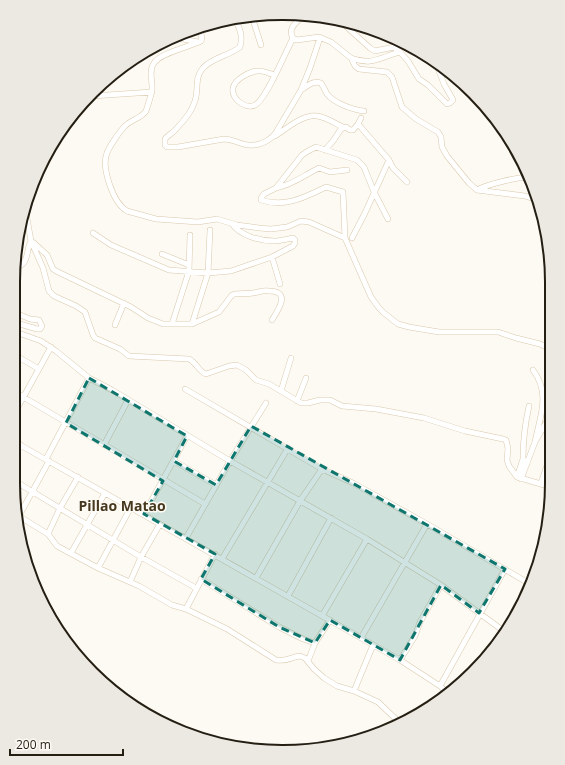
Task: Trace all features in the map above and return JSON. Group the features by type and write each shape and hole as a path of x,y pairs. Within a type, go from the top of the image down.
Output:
{"street":[{"path":"276,75 258,71 240,78 237,80 233,88 234,96 244,105 248,106 255,105 261,100 266,94 276,75 293,38 291,32 292,27 298,21"},
{"path":"254,22 261,44"},
{"path":"237,24 240,28 240,47 215,59 202,69 197,78 197,96 195,102 182,124 167,137 165,140 165,145 170,148 224,139 229,139 248,145 256,145 262,144 271,139 289,125 311,116 322,117 353,130 360,121 389,160 393,168 407,182"},
{"path":"348,28 370,48 375,50 394,47 408,61 419,79 447,104 450,104 453,100 440,72"},
{"path":"162,254 189,268 208,272 231,271 272,257 294,245 296,242 294,239 268,241 240,232 231,224 218,219 198,222 156,219 127,211 117,202 112,192 107,170 107,152 124,127 145,112 152,92 151,72 154,62 164,55 199,42 201,40 200,33"},
{"path":"293,38 297,40 313,36 328,40 351,58 362,62 370,62 400,52"},
{"path":"271,139 301,90 320,38"},
{"path":"184,39 199,42"},
{"path":"351,58 355,66 359,69 388,72 390,74 402,107 416,119 438,132 441,137 442,148 447,156 469,183 477,190 531,198"},
{"path":"301,90 312,83 319,82 326,93 336,101 364,111"},
{"path":"98,96 152,92"},
{"path":"325,150 343,127"},
{"path":"276,188 305,153 316,147 346,156 361,164 388,219"},
{"path":"352,238 389,160"},
{"path":"347,170 330,172 319,168 304,175 295,182 276,188 261,196 262,200 271,202 290,202 300,200 326,187 343,192 345,238 371,296 379,308 398,324 439,332 498,332 545,346"},
{"path":"477,190 523,177"},
{"path":"27,221 31,241 43,268 49,291 54,296 76,306 85,312 90,322 93,335 102,342 120,349 129,356 189,359 196,364 201,372 206,374 228,366 237,365 246,370 256,380 269,384 304,404 320,400 330,400 342,406 376,409 424,418 465,431 504,438 508,445 507,460 509,466 519,478 545,485"},
{"path":"231,224 271,229 287,226 301,221 309,222 345,238"},
{"path":"192,324 208,272 210,230"},
{"path":"93,233 111,245 169,270 189,268"},
{"path":"172,324 189,268 190,235"},
{"path":"21,266 25,262 31,241"},
{"path":"31,241 47,255 53,269 56,271 124,304 154,321 163,324 192,324 219,312 235,294 268,290 275,291 280,294 282,298 280,307 272,320"},
{"path":"272,257 280,284"},
{"path":"115,325 124,304"},
{"path":"20,315 30,319 39,320 42,326 37,330 20,324"},
{"path":"20,334 41,341 51,347 89,378 367,539 441,585 500,629"},
{"path":"20,402 51,347"},
{"path":"20,358 39,369"},
{"path":"281,391 291,358"},
{"path":"533,370 542,385 544,395"},
{"path":"22,509 89,378"},
{"path":"297,401 306,378"},
{"path":"185,389 251,426 322,469 353,483 463,546 505,568 526,581"},
{"path":"519,478 527,464 535,442 545,391"},
{"path":"20,394 163,481 205,504"},
{"path":"104,445 128,400"},
{"path":"186,538 230,461 266,403"},
{"path":"519,478 523,459 525,422 529,406"},
{"path":"535,442 545,424"},
{"path":"144,514 187,436"},
{"path":"20,444 400,660 444,689"},
{"path":"222,559 288,448"},
{"path":"523,459 527,464"},
{"path":"174,461 216,485"},
{"path":"256,578 300,501 322,469"},
{"path":"541,483 545,471"},
{"path":"48,534 60,508 78,477"},
{"path":"20,484 141,557 196,588"},
{"path":"71,554 86,524 105,493"},
{"path":"98,568 131,507"},
{"path":"288,596 331,518"},
{"path":"22,519 48,534 58,546 71,554 172,604 186,608 227,629 276,660 289,660 300,656 308,661 324,678 337,686 354,691 378,702 396,719"},
{"path":"130,582 141,557 160,524"},
{"path":"360,638 427,524"},
{"path":"322,616 367,539"},
{"path":"186,608 215,554"},
{"path":"440,686 505,568"},
{"path":"201,579 279,627 315,644"},
{"path":"400,660 415,636 420,622 441,585"},
{"path":"308,661 315,644 330,620"},
{"path":"354,691 373,645"}],"highlighted area":[{"path":"89,378 187,436 174,461 216,485 251,426 505,569 479,613 441,585 400,660 330,620 315,643 279,627 201,579 215,554 144,514 163,481 66,423"}],"district":[{"name":"Pillao Matao","path":"122,505"}]}
